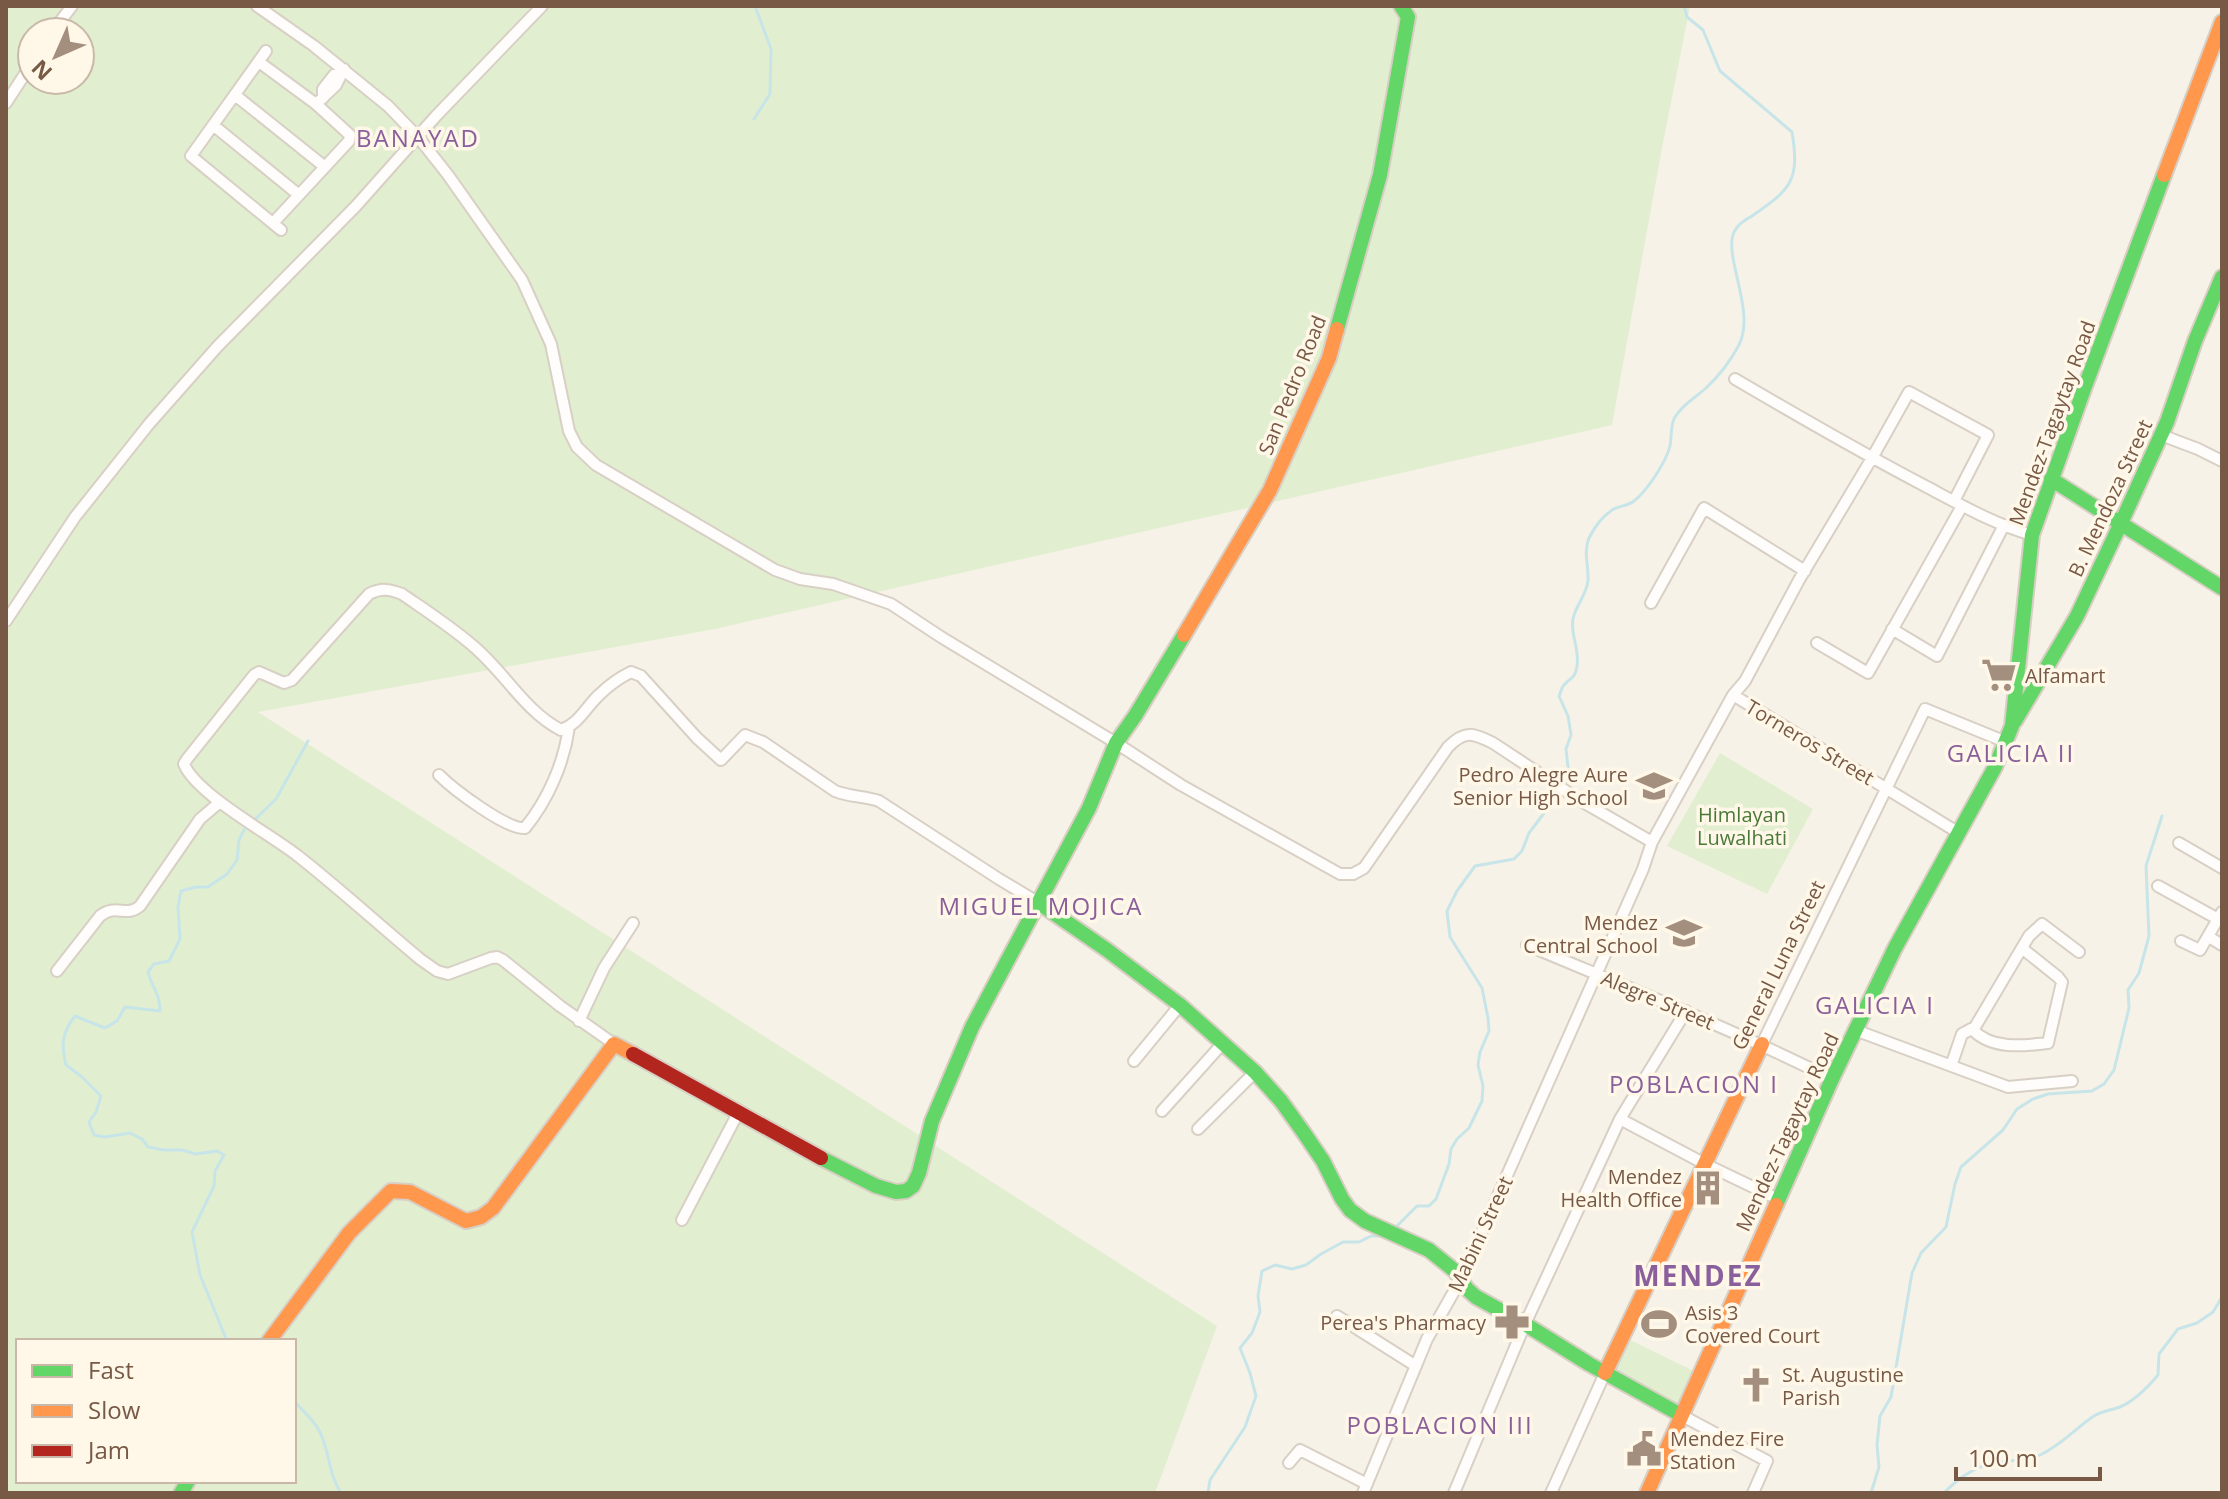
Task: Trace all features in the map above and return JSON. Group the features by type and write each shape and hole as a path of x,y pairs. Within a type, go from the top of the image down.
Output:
{"street":[{"path":"257,6 388,106 448,175 522,280 551,344 569,431 577,447 596,465 775,570 800,579 833,584 891,604 1221,809 1340,874 1353,874 1364,868 1448,747 1466,734 1493,743 1581,801 1652,842"},
{"path":"6,621 75,517 149,424 217,347 356,206 487,61 542,6"},
{"name":"San Pedro Road","path":"738,1113 876,1186 896,1192 913,1186 932,1121 972,1027 1089,808 1116,743 1270,490 1329,358 1380,175 1408,17 1401,6"},
{"name":"Mendez-Tagaytay Road","path":"1647,1493 1855,1030 1895,948 1990,777 2006,742 2012,726 2032,535 2222,22"},
{"path":"259,62 319,101 350,135 349,141 299,195 277,226 191,156 266,51"},
{"path":"319,101 336,85 342,72"},
{"path":"235,95 325,167"},
{"path":"213,125 299,195"},
{"name":"B. Mendoza Street","path":"2012,726 2077,616 2121,523 2161,435 2222,277"},
{"path":"1735,379 1872,458 2003,527 2032,535"},
{"name":"Torneros Street","path":"1958,503 1988,435 1909,392 1802,575 1745,681 1733,695 1959,833"},
{"path":"2161,435 2222,461"},
{"path":"2051,479 2222,588"},
{"path":"1817,643 1868,673 1958,503"},
{"path":"1651,603 1704,508 1802,575"},
{"path":"1892,629 1937,656 2003,527"},
{"path":"682,1220 738,1113 614,1044 579,1021 497,957 448,974 437,971 297,856 220,802 188,773 184,764 187,759 254,675 259,672 284,683 292,680 369,594 379,589 402,594 461,636 492,664 522,698 561,730 569,727 599,695 631,672 641,676 721,760 745,735 763,742 835,791 879,801 1039,903 1180,1005 1255,1072 1304,1133 1350,1210 1429,1250 1455,1271 1476,1297 1605,1373 1767,1461 1753,1493"},
{"path":"2016,681 2023,687 2033,688"},
{"name":"Mabini Street","path":"1365,1488 1427,1339 1461,1279 1643,869 1652,842 1733,695"},
{"name":"General Luna Street","path":"1551,1493 1605,1373 1925,709 2006,742"},
{"path":"439,775 464,796 514,828 525,828 553,783 566,748 569,727"},
{"path":"57,971 100,916 112,909 128,912 140,906 200,819 220,802"},
{"path":"2179,843 2222,868"},
{"path":"2158,886 2220,916 2200,950 2181,941"},
{"path":"579,1021 604,968 633,923"},
{"path":"1951,1066 1962,1034 1972,1029 2029,936 2042,924 2079,952"},
{"path":"2209,937 2222,945"},
{"name":"Alegre Street","path":"1527,945 1762,1044 1832,1079"},
{"path":"1972,1029 1978,1036 2012,1046 2048,1043 2062,982 2023,949"},
{"path":"1134,1061 1180,1005"},
{"path":"1454,1493 1525,1324 1620,1119 1686,1011"},
{"path":"1855,1030 2008,1087 2072,1081"},
{"path":"1162,1111 1223,1043"},
{"path":"270,1339 349,1233 391,1191 410,1192 466,1221 484,1216 614,1044"},
{"path":"1198,1129 1255,1072"},
{"path":"1620,1119 1778,1199"},
{"path":"1337,1316 1416,1366"},
{"path":"1289,1463 1300,1450 1365,1488"}],"green space":[{"path":"6,6 1690,6 1612,425 715,629 258,712 1217,1326 1155,1493 6,1493"},
{"name":"Himlayan Luwalhati","path":"1720,753 1813,809 1767,894 1667,846"},
{"path":"1630,1340 1694,1371 1678,1404 1614,1373"}],"waterway":[{"path":"754,119 770,94 771,49 755,6"},
{"path":"1564,785 1569,776 1566,749 1571,735 1568,716 1559,696 1563,686 1574,676 1577,666 1572,625 1587,585 1586,549 1589,538 1608,513 1634,501 1650,483 1668,453 1675,417 1716,378 1739,345 1744,316 1733,255 1734,232 1784,190 1790,182 1795,162 1792,132 1720,71 1703,30 1687,17 1684,6"},
{"path":"226,1339 200,1275 192,1232 214,1186 215,1171 224,1155 217,1151 196,1154 148,1147 142,1139 130,1133 105,1137 94,1135 89,1122 101,1096 66,1065 64,1039 75,1016 105,1028 117,1021 125,1007 160,1011 148,972 154,964 169,961 180,939 178,907 181,891 208,887 227,874 237,860 239,840 244,830 276,799 308,741"},
{"path":"1393,1230 1417,1206 1429,1206 1436,1199 1451,1149 1469,1128 1482,1101 1483,1086 1478,1065 1489,1031 1488,1018 1482,988 1450,937 1447,911 1475,866 1514,859 1522,851 1529,833 1560,792"},
{"path":"1871,1493 1879,1467 1877,1445 1880,1416 1891,1397 1912,1273 1921,1253 1946,1227 1961,1167 2003,1130 2017,1109 2048,1094 2092,1091 2104,1084 2114,1070 2129,1008 2128,990 2139,973 2149,936 2146,866 2162,816"},
{"path":"1208,1493 1210,1480 1245,1427 1256,1396 1240,1348 1252,1333 1260,1312 1258,1296 1262,1271 1275,1265 1292,1269 1306,1265 1343,1242 1384,1236"},
{"path":"1944,1493 1982,1466 2040,1455 2094,1416 2130,1401 2158,1375 2159,1354 2178,1329 2197,1323 2213,1312 2222,1297"},
{"path":"296,1403 320,1432 341,1493"}],"traffic: fast":[{"path":"1337,329 1380,175 1408,17 1401,6"},
{"path":"1776,1205 1895,948 1995,767 2012,726 2032,535 2164,175"},
{"path":"2015,721 2077,616 2121,523 2167,422 2195,341 2222,277"},
{"path":"2051,479 2222,588"},
{"path":"821,1158 876,1186 896,1192 913,1186 932,1121 972,1027 1089,808 1116,743 1184,635"},
{"path":"1039,903 1180,1005 1255,1072 1304,1133 1350,1210 1365,1221 1429,1250 1455,1271 1476,1297 1681,1415"},
{"path":"181,1493 187,1483"}],"traffic: slow":[{"path":"2164,175 2222,22"},
{"path":"1184,635 1270,490 1329,358 1337,329"},
{"path":"270,1339 349,1233 391,1191 410,1192 466,1221 481,1217 493,1208 614,1044 633,1054"},
{"path":"1605,1373 1762,1044"},
{"path":"1647,1493 1776,1205"}],"traffic: jam":[{"path":"633,1054 821,1158"}],"place":[{"name":"Alfamart","path":"1999,675"},
{"name":"Pedro Alegre Aure Senior High School","path":"1654,786"},
{"name":"Mendez Central School","path":"1684,933"},
{"name":"Mendez Health Office","path":"1708,1188"},
{"name":"Perea's Pharmacy","path":"1512,1322"},
{"name":"Asis 3 Covered Court","path":"1659,1324"},
{"name":"St. Augustine Parish","path":"1756,1385"},
{"name":"Mendez Fire Station","path":"1644,1449"}],"district":[{"name":"BANAYAD","path":"418,137"},
{"name":"GALICIA II","path":"2011,752"},
{"name":"MIGUEL MOJICA","path":"1041,905"},
{"name":"GALICIA I","path":"1875,1004"},
{"name":"POBLACION I","path":"1694,1083"},
{"name":"MENDEZ","path":"1698,1275"},
{"name":"POBLACION III","path":"1440,1424"}]}
